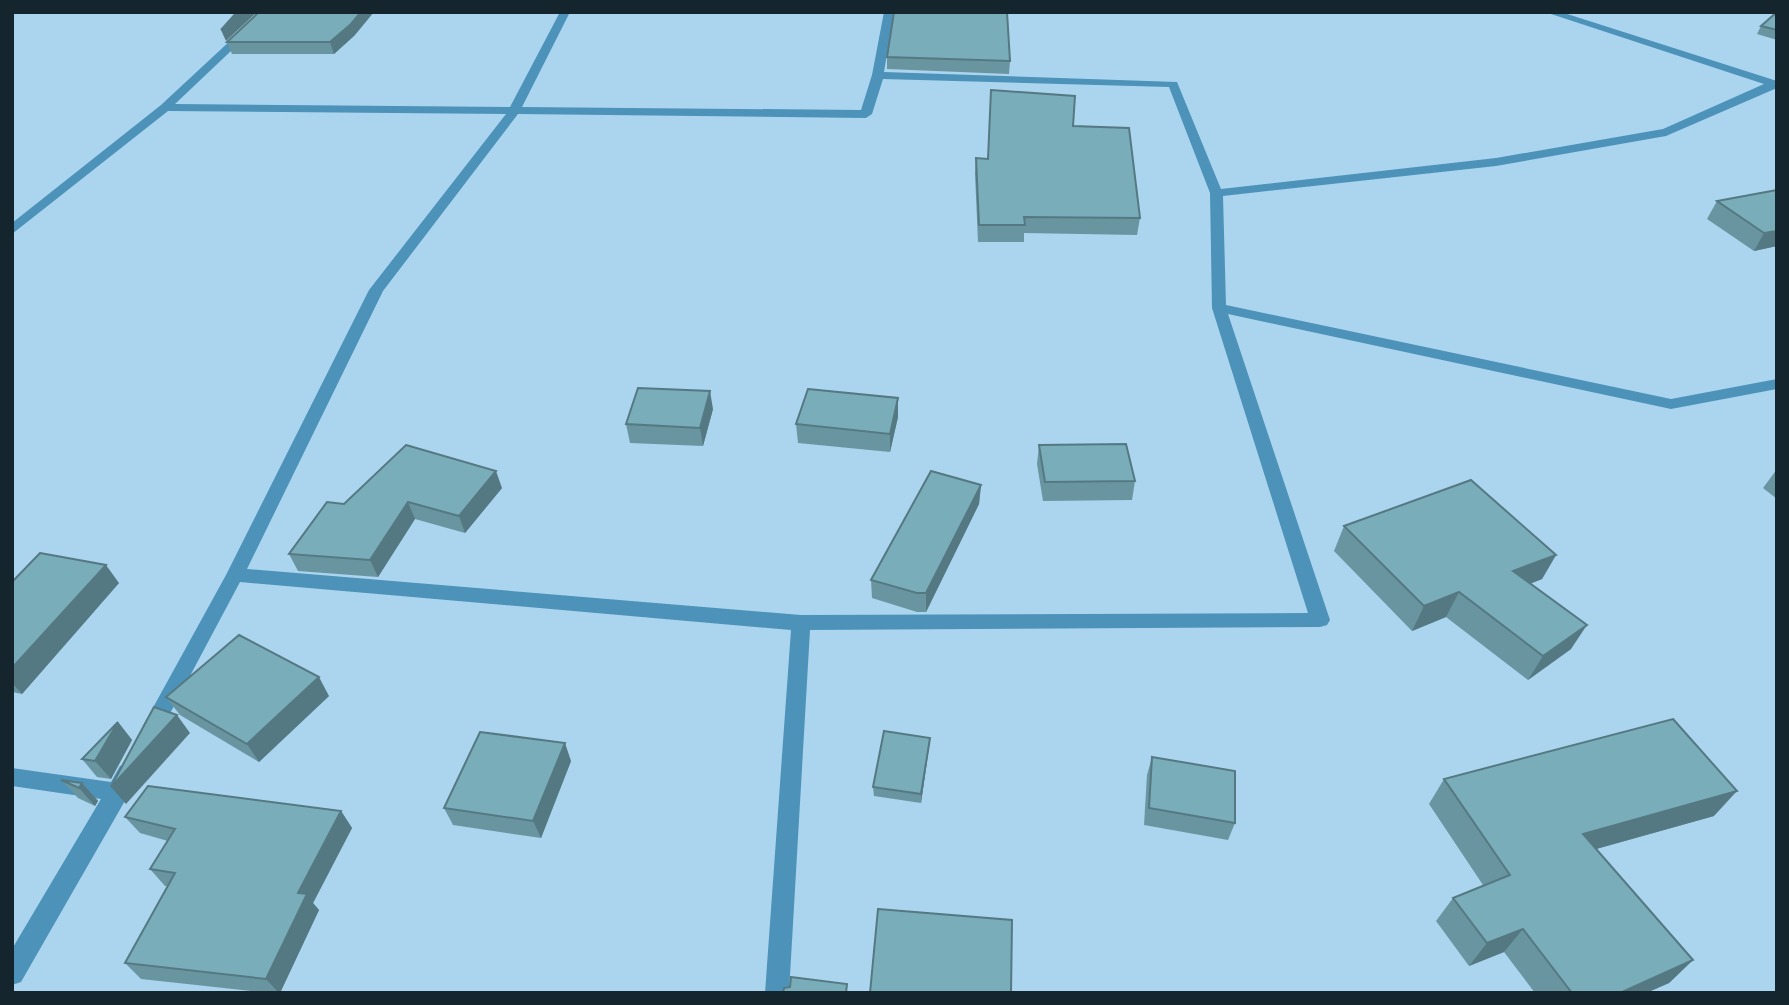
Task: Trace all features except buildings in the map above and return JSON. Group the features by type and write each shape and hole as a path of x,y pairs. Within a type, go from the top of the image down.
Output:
{"street":[{"path":"12,230 165,107 267,12"},
{"path":"12,973 118,792 236,575 376,290 514,111 565,12"},
{"path":"165,107 866,114 878,75 889,12"},
{"path":"1550,12 1774,85"},
{"path":"236,575 801,623 1320,620 1219,308 1216,192 1173,84 878,75"},
{"path":"1216,192 1496,162 1666,132 1774,85"},
{"path":"1219,308 1671,404 1777,384"},
{"path":"777,993 801,623"},
{"path":"12,777 118,792"}]}
